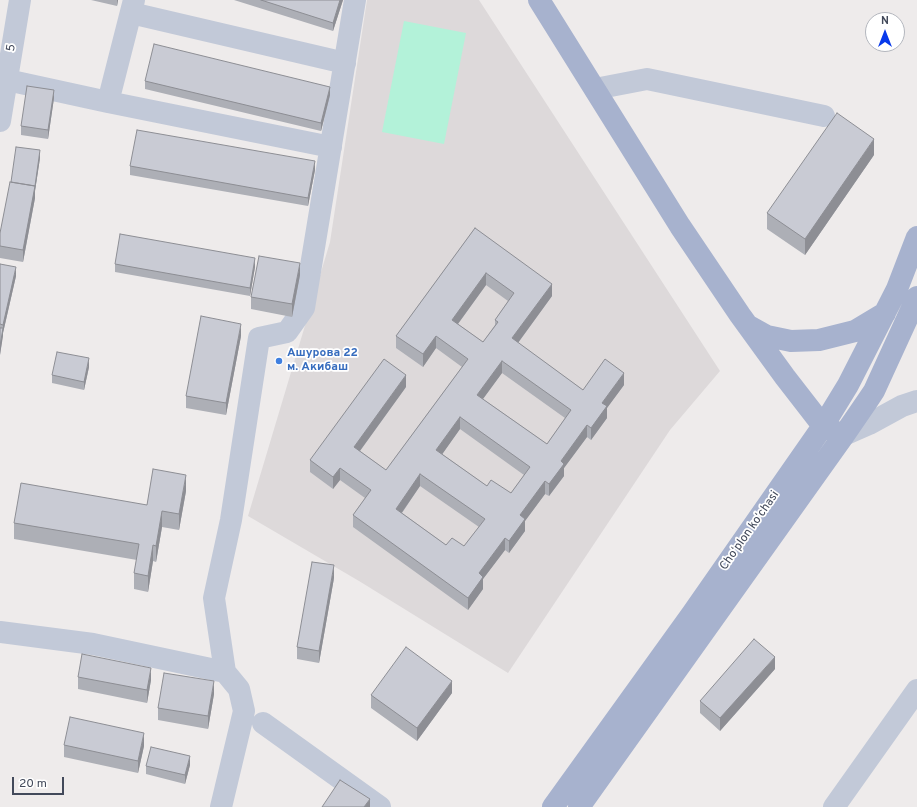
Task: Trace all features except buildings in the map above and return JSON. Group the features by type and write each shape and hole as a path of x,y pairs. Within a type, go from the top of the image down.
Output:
{"main road":[{"path":"538,0 680,226 746,324 823,426 844,435"},
{"name":"Choʻplon koʻchasi","path":"553,807 692,614 823,426 848,385 897,289 917,236"},
{"name":"Choʻplon koʻchasi","path":"579,807 874,391 917,299"},
{"path":"746,324 766,336 791,341 819,340 855,331 885,313"}],"street":[{"name":"5","path":"0,121 20,0"},
{"path":"221,807 244,711 239,689 225,672 214,598 231,520 259,338 287,332 304,308 356,0"},
{"path":"108,102 132,6 345,63"},
{"path":"595,89 647,79 824,116"},
{"path":"7,80 330,147"},
{"path":"844,435 869,424 902,406 917,401"},
{"path":"0,632 93,644 225,672"},
{"path":"834,807 917,690"},
{"path":"263,723 380,807"}],"shaded area":[{"path":"367,0 479,0 720,371 670,430 508,673 359,581 248,516 330,242"}],"green space":[{"path":"404,21 466,33 444,144 382,132"}],"place":[{"name":"Ашурова 22 м. Акибаш","path":"279,361"}]}
